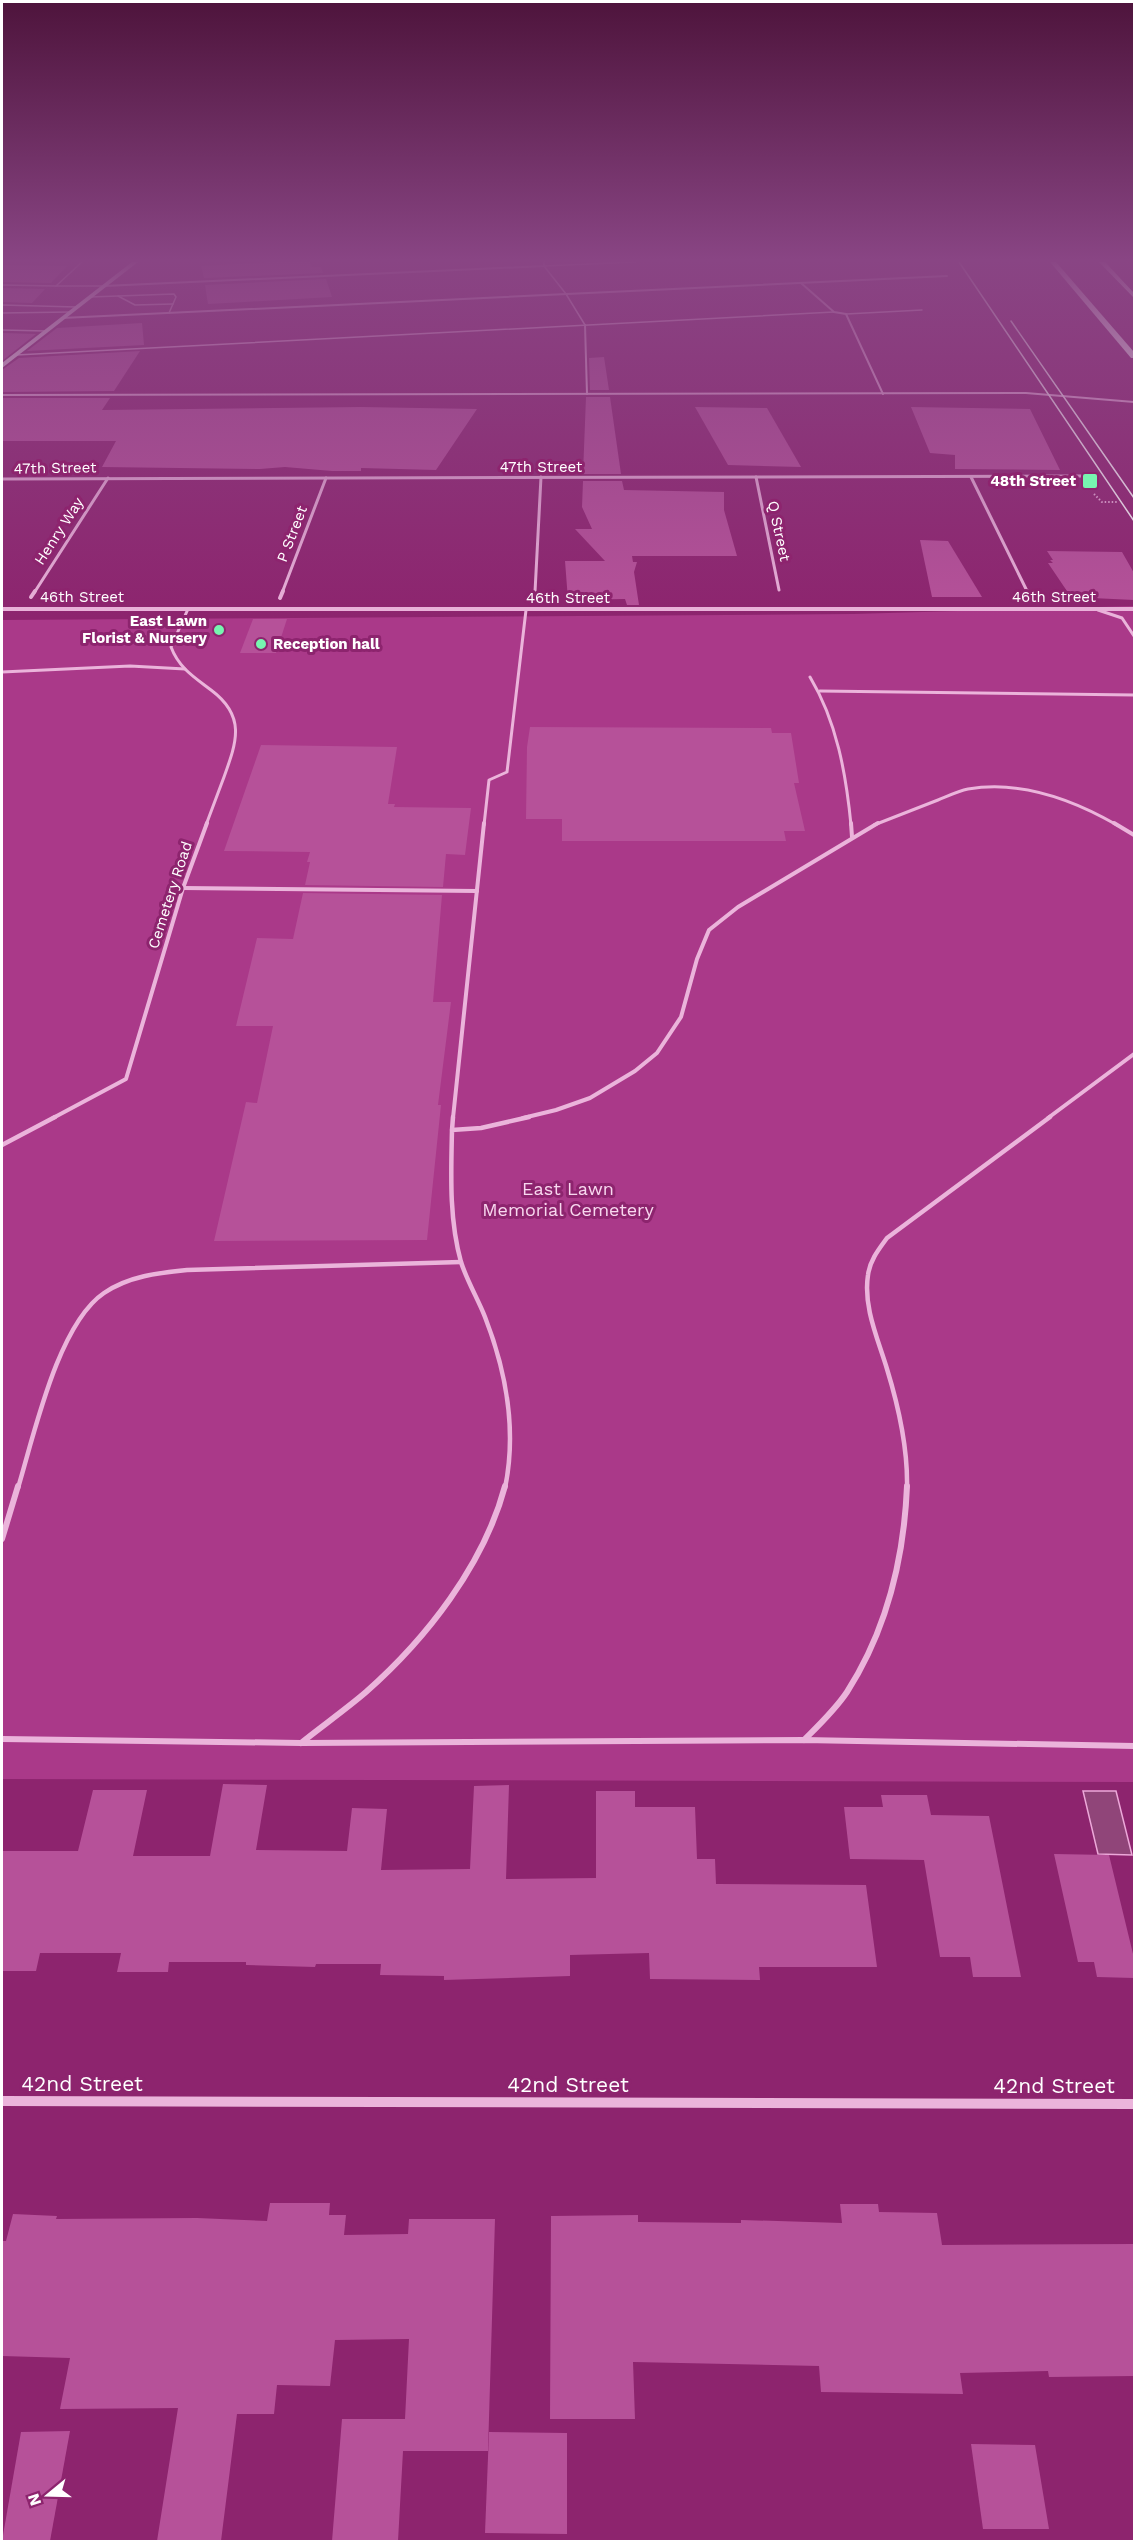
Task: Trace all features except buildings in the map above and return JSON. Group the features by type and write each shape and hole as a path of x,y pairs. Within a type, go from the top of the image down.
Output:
{"street":[{"path":"586,381 586,394"},
{"path":"877,381 883,393"},
{"path":"2,395 1026,393 1134,402"},
{"name":"47th Street","path":"2,479 1081,476"},
{"path":"535,592 541,477"},
{"name":"Q Street","path":"756,477 779,590"},
{"path":"971,477 1029,595"},
{"name":"Henry Way","path":"31,597 108,478"},
{"name":"P Street","path":"280,598 326,478"},
{"name":"46th Street","path":"2,609 1134,609"},
{"name":"42nd Street","path":"2,2101 1134,2104"}],"lane":[{"name":"Cemetery Road","path":"2,1145 126,1078 183,888 235,746 238,731 237,719 231,708 177,661 171,647 188,609"},
{"path":"1098,609 1122,618 1134,636"},
{"path":"301,1743 367,1691 422,1635 482,1545 501,1501 509,1456 510,1416 503,1374 491,1335 461,1262 452,1211 452,1130 489,780 507,772 526,610"},
{"path":"2,672 130,666 185,669"},
{"path":"810,676 820,691 843,763 852,837"},
{"path":"820,691 1134,694"},
{"path":"452,1130 481,1128 556,1110 590,1098 635,1071 657,1053 681,1017 700,950 709,930 738,907 871,826 938,799 967,789 984,787 1022,789 1065,799 1088,808 1133,833"},
{"path":"183,888 477,891"},
{"path":"804,1740 828,1716 847,1692 868,1653 895,1574 903,1532 908,1486 901,1418 871,1315 867,1291 868,1272 874,1254 887,1238 1134,1054"},
{"path":"2,1539 57,1362 71,1330 86,1309 103,1293 128,1280 187,1270 461,1262"},
{"path":"2,1739 301,1743 804,1740 1134,1746"}],"green space":[{"name":"East Lawn Memorial Cemetery","path":"1134,606 1134,1782 2,1779 2,620 853,614"}],"shaded area":[{"path":"1083,1791 1116,1791 1132,1855 1098,1854"}],"tram line":[{"path":"1039,381 1134,521"},
{"path":"1052,381 1134,498"}],"place":[{"name":"48th Street","path":"1090,481"},
{"name":"East Lawn Florist & Nursery","path":"219,630"},
{"name":"Reception hall","path":"261,644"}]}
